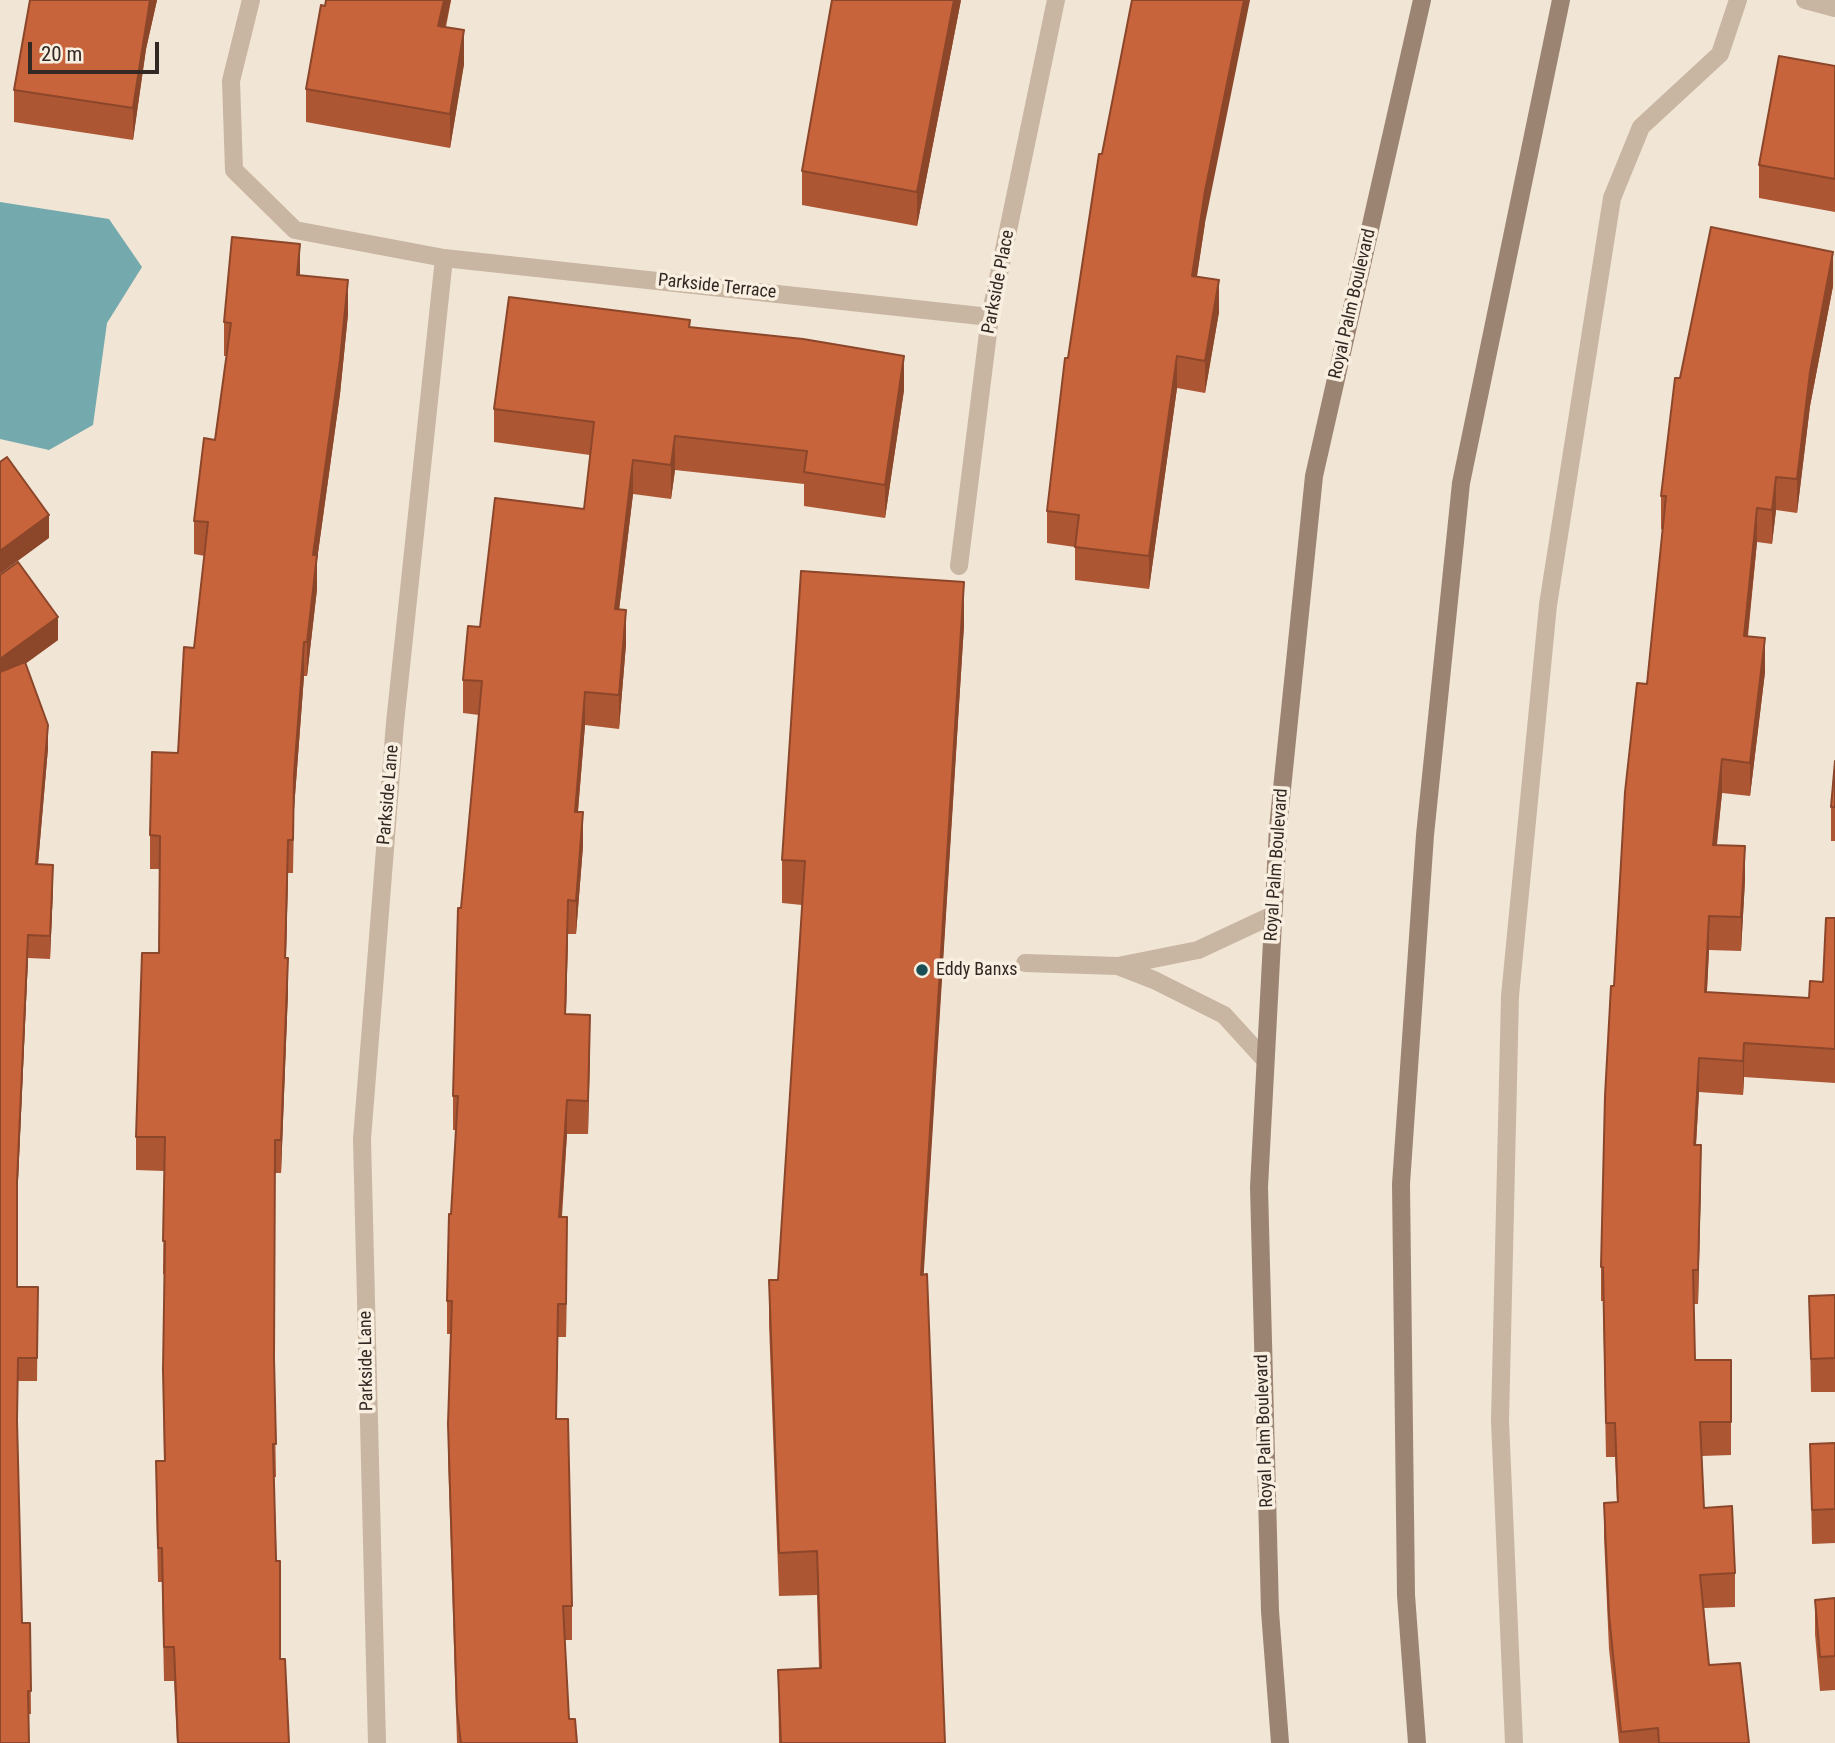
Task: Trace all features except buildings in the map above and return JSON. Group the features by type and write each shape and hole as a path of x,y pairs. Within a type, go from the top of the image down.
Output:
{"main road":[{"name":"Royal Palm Boulevard","path":"1280,1743 1270,1611 1259,1187 1278,828 1314,476 1422,0"},
{"path":"1417,1743 1406,1595 1401,1184 1425,835 1461,483 1561,0"}],"street":[{"path":"251,0 231,81 234,170 295,230 444,258"},
{"name":"Parkside Place","path":"959,566 990,317 1056,0"},
{"path":"1514,1743 1500,1421 1510,996 1548,605 1612,198 1641,127 1720,54 1738,0"},
{"path":"1805,0 1835,8"},
{"name":"Parkside Terrace","path":"444,258 990,317"},
{"name":"Parkside Lane","path":"377,1743 362,1139 395,723 444,258"},
{"path":"1025,963 1118,966 1198,950 1273,915"},
{"path":"1118,966 1154,980 1224,1016 1265,1060"}],"water":[{"path":"0,202 109,219 142,267 107,323 93,425 49,450 0,439"}],"place":[{"name":"Eddy Banxs","path":"922,970"}]}
